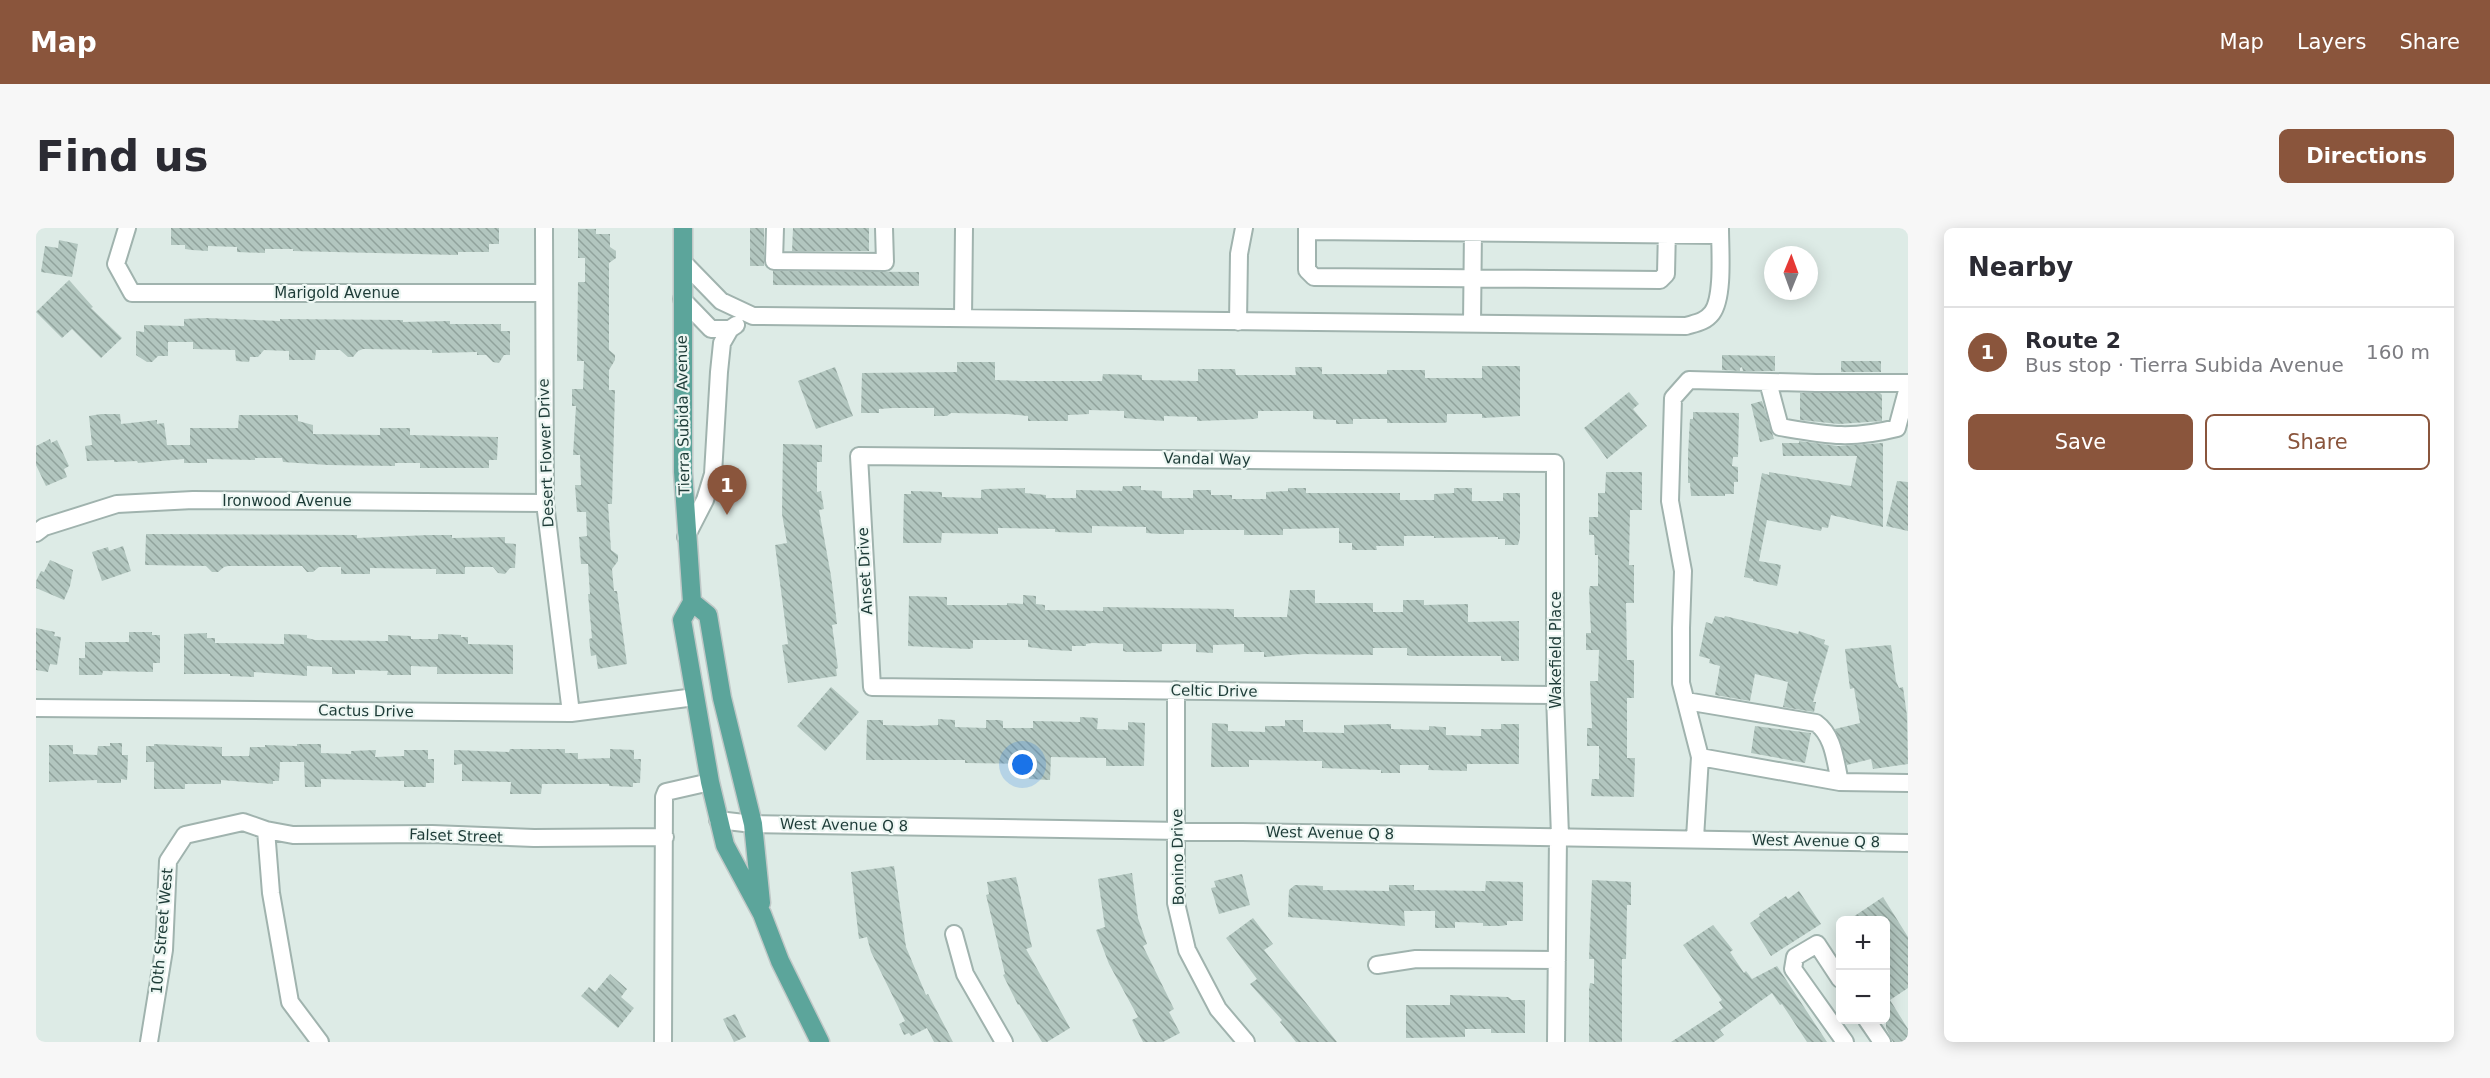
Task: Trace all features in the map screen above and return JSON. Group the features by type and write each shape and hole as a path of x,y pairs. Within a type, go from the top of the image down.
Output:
{"main road":[{"name":"Tierra Subida Avenue","path":"683,228 686,537 692,602 682,620 710,782 725,845 762,914 780,961 820,1042"},
{"name":"Tierra Subida Avenue","path":"692,602 708,615 722,698 753,824 762,914"}],"street":[{"name":"Marigold Avenue","path":"127,228 116,264 132,293 543,293"},
{"name":"Desert Flower Drive","path":"544,228 544,503 571,713"},
{"path":"775,228 774,261 885,262 884,228"},
{"path":"963,318 964,228"},
{"path":"1238,321 1239,254 1244,228"},
{"path":"683,262 721,301 753,316 1686,326 1702,322 1713,313 1719,294 1720,232 1667,231 1307,230 1307,270 1314,277 1660,280 1666,274 1667,231"},
{"path":"1472,324 1473,231"},
{"path":"682,299 711,329 730,329 753,316"},
{"path":"686,537 705,500 713,474 722,343 730,329"},
{"path":"1695,838 1700,757 1681,683 1683,571 1670,501 1673,398 1689,380 1908,385 1897,428 1869,435 1838,437 1779,427 1768,382"},
{"name":"Vandal Way","path":"859,456 1556,463"},
{"name":"Anset Drive","path":"859,456 872,687"},
{"name":"Wakefield Place","path":"1556,463 1555,695 1559,836 1556,1042"},
{"name":"Ironwood Avenue","path":"36,533 44,527 117,504 193,500 544,503"},
{"name":"Celtic Drive","path":"872,687 1555,695"},
{"name":"Bonino Drive","path":"1176,690 1177,830 1174,855 1176,903 1187,950 1218,1009 1246,1042"},
{"name":"Cactus Drive","path":"36,708 571,713 695,697"},
{"path":"1686,701 1816,723 1825,729 1830,740 1840,782"},
{"path":"1700,757 1840,782 1908,783"},
{"path":"663,1042 664,797 666,792 710,782"},
{"name":"West Avenue Q 8","path":"718,820 753,824 1908,843"},
{"name":"10th Street West","path":"149,1042 164,950 168,861 185,835 243,822 266,830"},
{"path":"266,830 271,893 290,1002 320,1042"},
{"name":"Falset Street","path":"266,830 293,834 432,834 534,838 665,837"},
{"path":"954,934 965,974 1004,1042"},
{"path":"1836,973 1817,944 1795,957 1793,969 1845,1042"},
{"path":"1377,965 1416,959 1557,960"},
{"path":"1870,1024 1882,1042"}],"building":[{"path":"171,228 499,228 499,244 489,244 489,252 458,252 458,255 293,251 293,249 265,249 265,253 237,252 237,247 208,246 208,251 185,249 185,245 171,245"},
{"path":"750,228 764,228 764,266 750,266"},
{"path":"793,228 869,228 869,251 792,251"},
{"path":"578,229 596,229 596,234 610,234 610,247 616,251 616,258 609,263 609,350 615,355 615,360 609,370 609,390 615,390 612,504 608,504 611,550 618,555 618,561 612,569 614,591 617,591 627,664 598,669 596,655 591,656 589,639 592,638 588,564 581,564 579,537 587,536 586,512 577,512 575,485 581,485 580,455 573,455 576,406 572,406 572,389 583,389 584,361 577,361 578,282 585,282 585,258 578,258"},
{"path":"59,240 78,244 72,277 41,272 45,246 58,248"},
{"path":"773,271 919,272 919,286 773,285"},
{"path":"69,280 93,307 91,308 122,338 101,358 72,329 62,338 36,312"},
{"path":"184,319 280,321 280,319 403,320 403,322 450,321 450,324 501,324 501,331 510,331 510,355 504,355 499,363 493,362 486,355 477,355 477,352 432,353 432,350 363,349 353,357 348,357 340,350 316,350 315,360 289,360 289,351 264,350 258,357 250,357 249,362 236,361 235,350 193,349 193,342 168,342 168,356 158,356 152,362 147,362 136,355 136,331 144,332 144,325 184,326"},
{"path":"1722,355 1775,356 1775,371 1743,371 1742,367 1740,371 1722,370"},
{"path":"1841,361 1881,361 1881,372 1841,372"},
{"path":"957,362 995,362 995,380 1023,381 1102,381 1103,374 1142,375 1142,380 1198,381 1198,369 1235,369 1236,375 1296,375 1295,367 1322,367 1322,374 1387,374 1387,370 1425,370 1425,378 1482,378 1482,366 1520,366 1520,416 1482,418 1482,414 1447,414 1447,422 1444,423 1387,423 1387,419 1353,419 1353,424 1336,424 1336,420 1313,419 1313,411 1258,411 1258,418 1254,419 1197,421 1197,417 1164,416 1164,421 1124,418 1124,411 1089,410 1089,414 1068,415 1068,421 1028,421 1028,416 1008,414 951,413 947,416 934,416 934,408 893,408 879,409 879,413 861,413 862,373 957,372"},
{"path":"835,367 853,416 816,429 798,381"},
{"path":"1629,392 1639,404 1633,409 1647,426 1607,459 1584,428"},
{"path":"1800,393 1880,393 1882,395 1882,421 1839,424 1800,420"},
{"path":"1762,401 1774,439 1760,442 1751,404"},
{"path":"1693,412 1739,413 1738,457 1733,457 1732,466 1738,467 1738,482 1734,482 1734,494 1691,496 1690,483 1688,483 1688,454 1690,419 1693,419"},
{"path":"120,414 121,424 157,420 157,424 164,423 167,445 190,445 190,428 238,428 239,415 298,415 298,421 313,425 313,434 380,435 380,428 410,428 410,435 498,437 497,460 489,460 489,468 420,468 420,463 395,463 395,466 328,465 283,462 282,458 207,459 207,463 184,463 184,459 138,463 137,461 114,462 114,460 87,461 85,446 92,445 89,416"},
{"path":"50,439 51,443 57,440 69,466 64,469 67,477 46,486 36,465 36,446"},
{"path":"1799,441 1838,446 1883,443 1883,527 1831,515 1828,528 1822,527 1821,531 1767,520 1759,561 1781,565 1777,586 1753,581 1753,579 1744,577 1762,473 1769,475 1769,472 1851,486 1857,456 1783,456 1782,443 1799,443"},
{"path":"783,444 822,445 822,462 817,462 817,492 821,491 824,509 819,510 837,624 832,625 838,668 836,669 837,676 788,683 782,645 788,644 775,545 787,543 782,514"},
{"path":"1606,472 1642,472 1642,510 1630,510 1629,565 1634,565 1634,603 1626,603 1627,660 1634,660 1634,698 1627,698 1627,758 1635,758 1634,797 1591,796 1592,779 1599,779 1599,746 1587,746 1587,728 1592,728 1590,681 1598,681 1599,650 1586,650 1586,633 1591,633 1589,590 1590,586 1598,586 1598,555 1595,555 1594,535 1589,535 1589,517 1598,517 1598,493 1605,493"},
{"path":"1897,481 1908,482 1908,531 1886,526"},
{"path":"1123,486 1141,486 1141,490 1162,491 1162,498 1193,498 1193,490 1211,490 1211,495 1232,495 1232,499 1266,499 1266,492 1288,491 1288,488 1306,488 1306,493 1400,493 1400,500 1434,500 1434,494 1454,493 1454,488 1472,488 1472,501 1503,501 1503,493 1520,493 1520,537 1518,545 1505,545 1505,539 1498,539 1498,537 1404,536 1404,546 1376,546 1377,550 1352,550 1352,543 1339,543 1339,528 1283,529 1283,535 1244,535 1244,530 1184,530 1184,534 1159,534 1146,533 1146,527 1092,526 1092,533 1055,532 1055,529 998,528 998,534 942,533 941,543 903,543 904,494 911,494 911,491 942,492 942,497 981,498 981,490 985,489 1025,488 1025,493 1046,495 1046,498 1076,498 1076,490 1122,491"},
{"path":"146,534 357,535 357,538 429,535 452,535 452,538 505,537 505,543 516,544 515,568 510,568 505,574 498,573 493,567 465,567 465,574 436,574 436,569 370,568 370,574 341,574 341,567 319,567 313,572 307,572 302,566 228,566 218,572 212,572 206,566 145,565"},
{"path":"123,546 131,571 102,581 92,552 108,547 109,551"},
{"path":"50,560 73,570 64,600 36,588 36,581 41,571 44,572"},
{"path":"1290,590 1315,590 1315,603 1373,603 1373,612 1403,612 1403,600 1424,600 1424,605 1468,604 1468,622 1519,621 1519,661 1501,661 1501,656 1411,656 1407,655 1407,648 1373,648 1373,655 1304,654 1264,657 1264,652 1244,652 1244,644 1213,645 1213,653 1196,652 1196,644 1162,644 1162,651 1159,652 1127,652 1123,651 1123,644 1092,643 1086,646 1072,646 1072,651 1054,650 1028,647 1028,640 973,640 973,648 969,649 908,646 909,596 947,597 947,605 1007,605 1007,603 1023,604 1023,595 1036,596 1036,604 1045,605 1045,610 1103,611 1103,607 1234,609 1234,617 1287,617"},
{"path":"1715,616 1724,618 1725,616 1798,634 1799,631 1825,640 1824,644 1829,646 1813,702 1816,702 1814,712 1783,707 1788,682 1755,674 1750,701 1715,695 1720,666 1709,663 1710,659 1699,656 1706,622 1712,624"},
{"path":"36,628 55,632 54,636 61,637 57,665 50,664 48,672 36,670"},
{"path":"129,632 152,632 152,635 160,635 160,663 153,663 153,672 103,671 102,675 79,675 79,658 85,658 85,642 129,642"},
{"path":"207,633 207,638 215,638 215,643 284,644 284,634 307,635 307,638 315,640 388,641 388,635 411,636 411,639 438,639 438,634 461,635 461,637 468,637 468,644 513,645 513,674 437,674 437,667 411,666 411,675 387,675 388,671 355,670 355,674 332,674 332,667 307,666 307,676 254,672 254,677 230,676 230,674 184,674 184,634"},
{"path":"1891,645 1896,681 1899,688 1903,687 1907,716 1908,764 1873,769 1871,759 1847,765 1835,729 1860,723 1854,688 1850,689 1845,649"},
{"path":"831,687 859,712 825,751 797,726"},
{"path":"1080,717 1098,718 1097,729 1128,730 1128,722 1145,723 1144,766 1106,766 1106,758 1051,757 1050,780 1029,779 1028,764 965,763 965,760 866,760 867,720 883,720 883,725 918,726 938,725 938,719 955,720 955,727 986,728 986,720 999,720 1003,721 1003,728 1033,728 1033,721 1080,722"},
{"path":"1285,720 1303,720 1303,732 1344,733 1344,725 1391,724 1391,729 1429,730 1429,726 1446,727 1446,735 1481,736 1481,729 1501,729 1501,724 1519,724 1519,764 1467,764 1467,771 1428,770 1429,765 1400,765 1400,773 1322,768 1322,761 1249,760 1249,767 1211,767 1212,723 1228,724 1228,731 1265,732 1265,726 1285,726"},
{"path":"1755,726 1811,733 1805,763 1751,753"},
{"path":"110,743 122,743 122,755 128,755 127,780 121,779 121,783 97,783 97,780 49,782 49,745 73,745 73,754 97,755 98,746 110,746"},
{"path":"154,744 222,747 222,756 249,756 250,747 297,746 297,744 321,744 321,753 351,754 351,751 376,750 375,757 404,756 404,750 428,750 428,759 434,759 434,783 426,783 426,787 404,787 404,781 321,779 321,787 305,787 304,762 280,762 279,781 273,781 273,784 221,780 221,784 185,784 185,789 154,789 154,762 146,762 146,746 154,746"},
{"path":"510,749 565,749 565,753 578,753 578,759 610,758 610,749 634,750 634,759 641,759 640,783 633,783 633,787 609,786 609,784 542,784 541,794 510,794 511,782 462,781 462,764 454,765 454,750 509,752"},
{"path":"894,866 906,947 926,995 928,994 953,1042 934,1042 927,1028 911,1036 909,1033 904,1035 899,1024 905,1021 871,952 867,937 859,939 851,872"},
{"path":"1132,873 1138,918 1147,944 1143,946 1174,1009 1169,1012 1180,1033 1163,1042 1143,1042 1132,1020 1138,1017 1109,964 1096,930 1105,927 1098,879"},
{"path":"1242,874 1250,905 1219,914 1211,888 1216,887 1214,881"},
{"path":"1016,877 1032,947 1026,949 1070,1028 1047,1042 1042,1042 1018,1005 1003,975 1005,974 986,895 989,894 987,882"},
{"path":"1592,880 1631,882 1631,905 1627,905 1626,959 1622,959 1622,1042 1589,1042 1589,990 1590,983 1594,984 1594,959 1589,959"},
{"path":"1486,881 1523,882 1523,921 1507,921 1507,925 1500,926 1455,922 1455,928 1435,928 1435,911 1404,911 1405,926 1288,917 1289,890 1295,885 1323,886 1323,890 1389,891 1389,885 1414,885 1414,890 1485,891"},
{"path":"1799,891 1821,924 1771,956 1750,923 1760,916 1759,914 1786,896 1788,899"},
{"path":"1883,897 1908,937 1908,988 1890,1000 1890,916 1854,916"},
{"path":"1253,918 1273,944 1264,950 1337,1042 1296,1042 1280,1022 1282,1020 1250,984 1257,979 1226,938"},
{"path":"1713,925 1733,950 1730,952 1744,973 1746,971 1752,979 1777,966 1827,1042 1807,1042 1772,993 1720,1030 1724,1035 1714,1042 1671,1042 1723,1008 1719,1002 1722,1000 1683,945"},
{"path":"610,974 627,989 621,997 634,1008 618,1028 581,996 589,987 595,992"},
{"path":"1450,995 1508,997 1512,1000 1525,1000 1525,1033 1491,1033 1491,1029 1465,1029 1465,1037 1406,1038 1406,1005 1450,1005"},
{"path":"1890,1000 1908,1029 1908,1042 1893,1042 1886,1024 1890,1024"},
{"path":"735,1014 746,1037 734,1042 723,1019"}],"place":[{"name":"Route 2","path":"727,515"}]}
